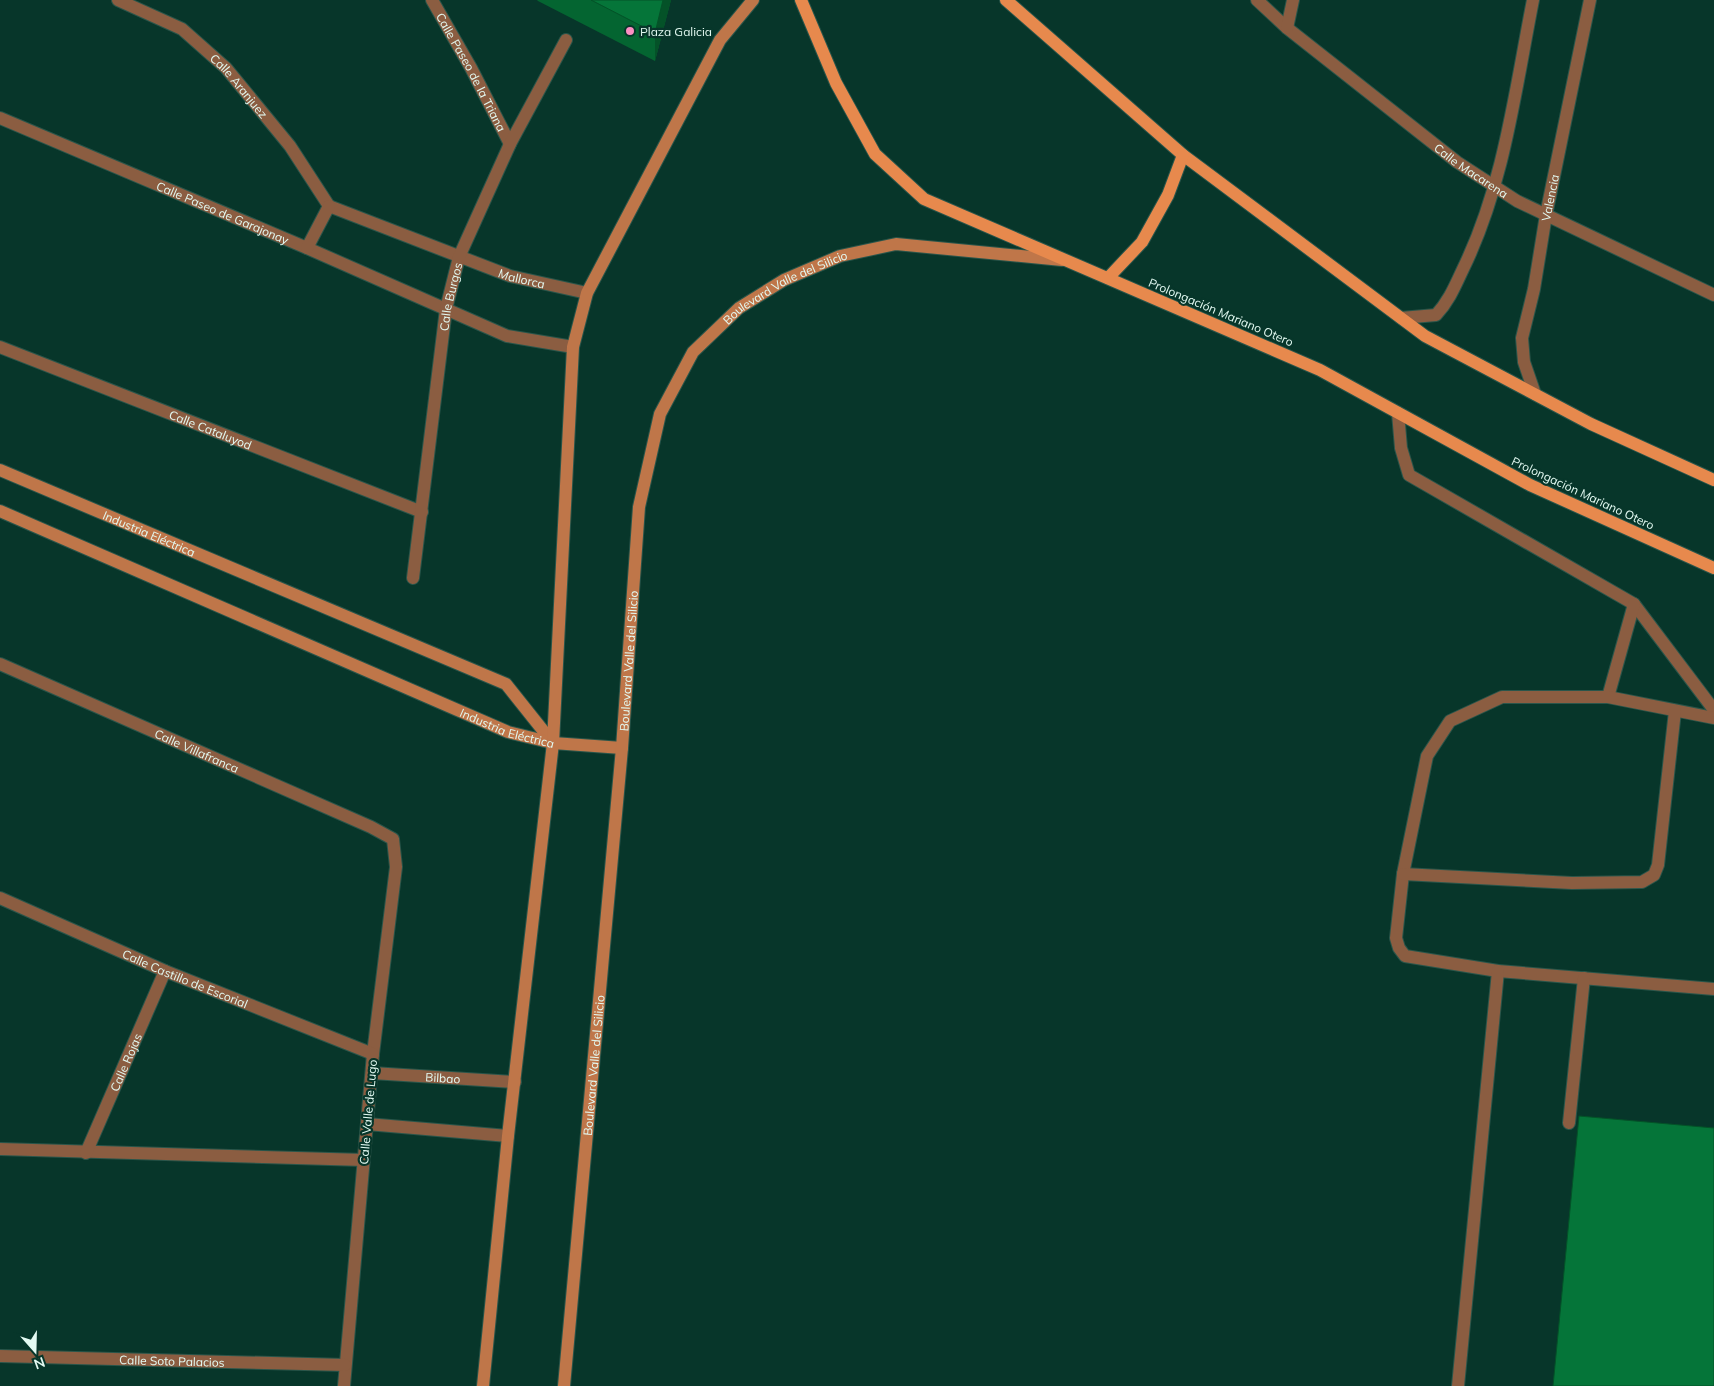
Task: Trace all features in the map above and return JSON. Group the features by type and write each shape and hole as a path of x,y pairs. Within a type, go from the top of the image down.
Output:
{"main road":[{"path":"483,1386 508,1136 553,743 573,347 587,293 720,40 753,0"},
{"name":"Prolongación Mariano Otero","path":"800,0 836,83 875,154 924,199 1320,370 1530,485 1714,568"},
{"path":"1006,0 1183,155 1425,336 1591,424 1714,480"},
{"path":"1108,278 1142,242 1168,195 1183,155"},
{"name":"Boulevard Valle del Silicio","path":"564,1386 622,748 639,507 660,414 693,352 739,308 784,280 840,256 896,244 1067,260"},
{"name":"Industria Eléctrica","path":"0,470 506,684 553,743"},
{"name":"Industria Eléctrica","path":"0,511 508,732 553,743"},
{"path":"553,743 622,748"}],"street":[{"name":"Calle Aranjuez","path":"118,0 182,29 226,68 290,146 329,206"},
{"name":"Calle Paseo de la Triana","path":"432,0 471,68 510,144"},
{"name":"Calle Macarena","path":"1257,0 1287,28 1457,162 1517,201 1714,295"},
{"path":"1287,28 1293,0"},
{"path":"1401,318 1436,315 1446,304 1472,251 1496,187 1533,0"},
{"name":"Valencia","path":"1534,394 1524,362 1522,338 1534,289 1546,215 1590,0"},
{"name":"Calle Burgos","path":"413,578 446,309 459,257 510,144 566,40"},
{"name":"Calle Paseo de Garajonay","path":"0,118 308,248 446,309"},
{"path":"308,248 329,206 459,257"},
{"name":"Mallorca","path":"459,257 510,276 587,293"},
{"path":"446,309 507,336 573,347"},
{"name":"Calle Cataluyod","path":"0,347 422,512"},
{"path":"1398,413 1401,448 1409,474 1634,604 1714,710"},
{"path":"1608,698 1634,604"},
{"name":"Calle Villafranca","path":"0,664 371,827 393,839"},
{"path":"1714,718 1608,698 1502,696 1450,721 1427,756 1403,874 1396,938 1399,948 1405,956 1498,971 1714,989"},
{"path":"1403,874 1572,883 1642,882 1654,875 1658,865 1675,711"},
{"name":"Calle Valle de Lugo","path":"344,1386 373,1054 396,867 393,839"},
{"name":"Calle Castillo de Escorial","path":"0,898 165,971 373,1054"},
{"name":"Calle Rojas","path":"86,1153 165,971"},
{"path":"1458,1386 1498,971"},
{"path":"1569,1123 1584,978"},
{"name":"Bilbao","path":"372,1074 515,1082"},
{"path":"367,1124 508,1136"},
{"path":"0,1149 364,1160"},
{"name":"Calle Soto Palacios","path":"0,1356 346,1365"}],"building":[{"path":"591,0 663,0 655,33"},
{"path":"1579,1116 1714,1128 1714,1386 1553,1386"}],"place":[{"name":"Plaza Galicia","path":"630,31"}]}
